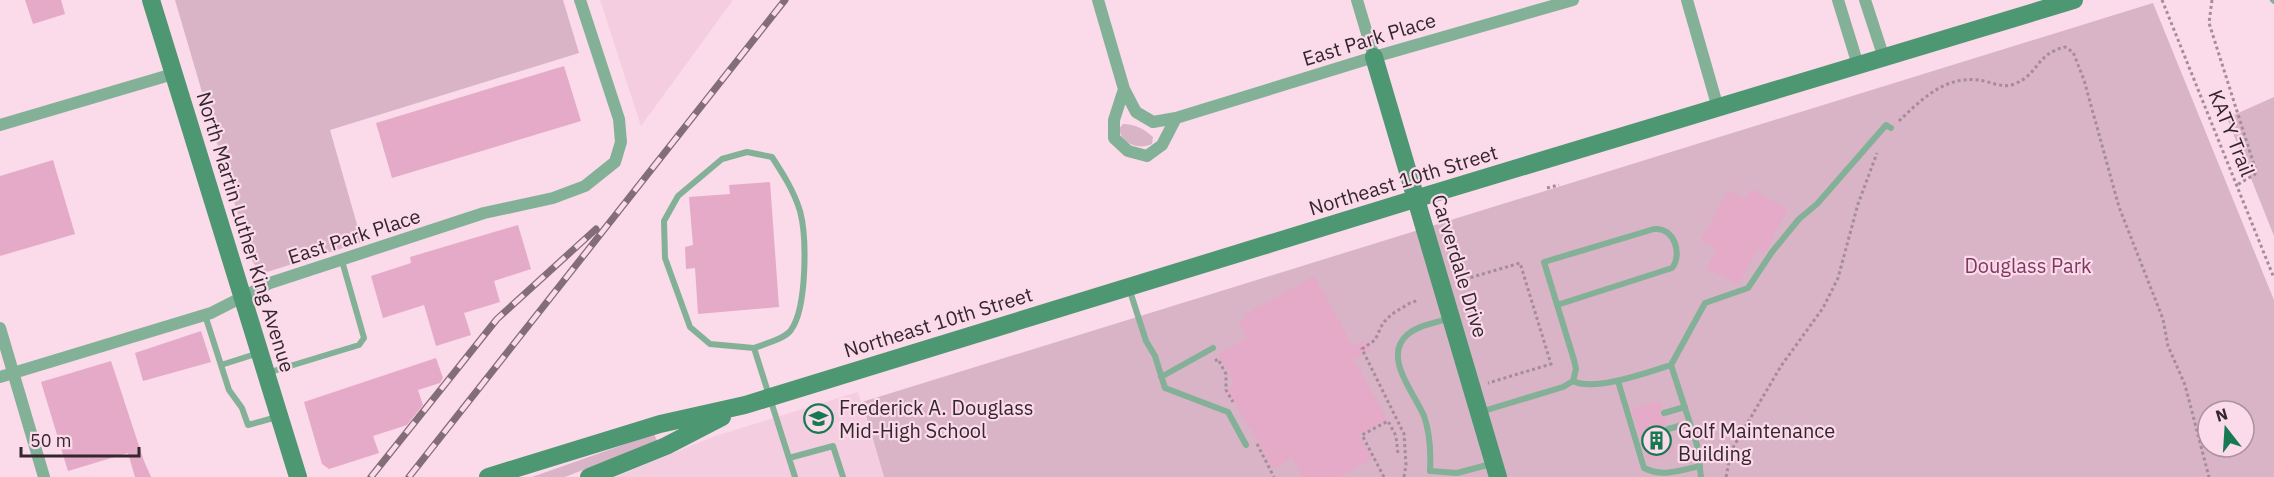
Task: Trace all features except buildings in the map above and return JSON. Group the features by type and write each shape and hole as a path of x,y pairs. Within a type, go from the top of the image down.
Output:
{"main road":[{"name":"North Martin Luther King Avenue","path":"151,0 298,477"},
{"name":"Northeast 10th Street","path":"488,477 660,424 770,398 2074,0"},
{"name":"Carverdale Drive","path":"1374,57 1496,470"},
{"name":"Northeast 10th Street","path":"589,477 666,446 745,405"}],"street":[{"name":"East Park Place","path":"0,377 205,315 270,283 484,213 553,198 585,186 615,162 621,142 619,118 580,0"},
{"name":"East Park Place","path":"1098,0 1124,89 1136,112 1153,122 1176,118 1374,57 1573,0"},
{"name":"Carverdale Drive","path":"1357,0 1374,57"},
{"path":"1687,0 1718,108"},
{"path":"1838,0 1858,65"},
{"path":"1865,0 1884,58"},
{"path":"0,125 173,74"},
{"path":"1124,89 1113,120 1114,138 1128,151 1147,156 1162,145 1176,118"},
{"path":"0,328 44,477"}],"lane":[{"path":"1573,381 1581,385 1618,381 1671,365 1705,303 1748,288 1772,252 1799,219 1816,204 1886,125 1892,128"},
{"path":"747,152 772,157 786,178 800,212 805,259 799,314 790,332 754,348 710,344 690,327 664,258 663,221 678,196 722,159 747,152"},
{"path":"1480,412 1563,387 1573,381 1576,375 1574,360 1557,305 1544,262 1654,229 1666,230 1671,236 1677,255 1672,268 1557,305"},
{"path":"266,373 359,345 364,338 342,261"},
{"path":"1129,287 1146,341 1155,356 1165,388 1228,412 1246,445"},
{"path":"205,315 229,390 242,408 248,425 279,417"},
{"path":"1452,318 1406,335 1399,347 1401,371 1419,405 1427,428 1430,471 1496,470"},
{"path":"754,348 795,477"},
{"path":"1161,376 1213,348"},
{"path":"221,365 260,353"},
{"path":"1671,365 1697,445 1701,477"},
{"path":"1618,381 1644,468 1662,477 1700,466"},
{"path":"1664,413 1685,407"},
{"path":"1668,429 1690,423"},
{"path":"789,459 833,446 843,477"}],"path":[{"name":"KATY Trail","path":"2162,0 2274,278"},
{"path":"2212,0 2210,22 2255,168 2254,174 2236,184"},
{"path":"1726,477 1731,451 1781,366 1822,308 1838,278 1863,190 1883,139 1928,94 1955,81 1977,80 2011,86 2025,80 2044,55 2065,47 2073,52 2084,80 2119,207 2163,319 2168,346 2185,385 2209,477"},
{"path":"1547,188 1559,185"},
{"path":"1459,281 1520,263 1551,364 1488,383"},
{"path":"1404,477 1406,465 1404,434 1362,350 1374,340 1383,323 1392,314 1419,300"},
{"path":"1384,477 1362,435 1388,421 1396,436 1398,454"}],"shaded area":[{"path":"600,0 733,0 641,126"},
{"name":"Frederick A. Douglass Mid-High School","path":"858,392 884,477 615,477 715,436"}],"green space":[{"path":"175,0 563,0 579,53 330,130 362,242 267,272 257,268 251,259"},
{"name":"Douglass Park","path":"2153,3 2274,300 2274,477 884,477 862,402"},
{"path":"2274,97 2274,236 2227,118"},
{"path":"1123,124 1135,126 1146,132 1153,137 1152,144 1136,146 1127,142 1123,139 1119,129"},
{"path":"654,434 657,441 565,477 532,477"}],"railway":[{"path":"409,477 785,0"},
{"path":"371,477 497,319 596,229"}],"place":[{"name":"Frederick A. Douglass Mid-High School","path":"818,419"},
{"name":"Golf Maintenance Building","path":"1657,441"}]}
